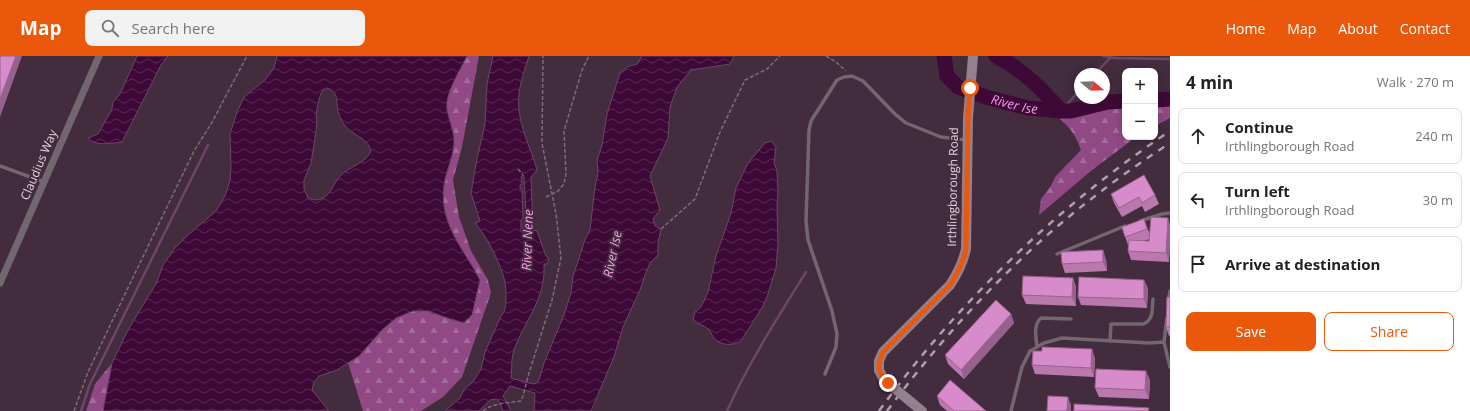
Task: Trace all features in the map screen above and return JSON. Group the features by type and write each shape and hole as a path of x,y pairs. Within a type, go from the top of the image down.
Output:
{"main road":[{"name":"Irthlingborough Road","path":"922,411 883,378 879,370 879,361 883,352 950,285 964,260 966,249 967,140 973,58"}],"street":[{"name":"Claudius Way","path":"0,283 99,56"}],"lane":[{"path":"825,374 836,347 837,334 832,311 808,240 806,221 808,130 811,121 838,80 844,77 852,76 863,81 895,114 906,123 941,137 967,140"},
{"path":"0,166 44,182"},
{"path":"1135,223 1162,214 1170,213"},
{"path":"1057,254 1128,225"},
{"path":"1168,306 1170,291"},
{"path":"1110,341 1112,324 1147,323 1152,315 1153,299"},
{"path":"1167,313 1164,342 1170,367"},
{"path":"1037,347 1036,333 1038,322 1041,318 1071,319"},
{"path":"1011,411 1022,367 1030,351 1044,343 1062,338 1149,343 1164,342"}],"path":[{"path":"74,411 88,372 120,303 194,151 211,124 246,56"},
{"path":"483,411 487,408 521,401 552,300 561,258 552,194 542,143 543,56"},
{"path":"546,197 558,191 564,184 566,174 564,131 582,70 588,56"},
{"path":"661,229 695,199 720,132 745,80 767,69 780,56"},
{"path":"826,56 836,62 852,76"},
{"path":"518,168 523,175"}],"green space":[{"path":"467,56 479,56 462,147 453,180 459,217 471,251 488,280 491,293 462,377 443,397 421,411 363,411 348,363 359,356 382,330 396,318 413,311 428,311 433,314 472,315 480,280 454,236 445,212 443,200 445,180 453,151 454,139 447,109 448,96"},
{"path":"1110,95 1114,95 1122,98 1122,140 1132,140 1092,170 1039,215 1041,199 1051,186 1055,177 1081,150 1069,128 1051,111 1056,107 1074,104 1110,104"},
{"path":"1158,95 1170,95 1170,118 1158,124"},
{"path":"112,363 103,411 86,411 95,384"}],"water":[{"path":"137,56 168,56 161,65 122,142 104,144 91,141 88,138 98,134 112,109 113,102 120,94"},
{"path":"277,56 467,56 448,96 447,109 454,136 454,145 445,180 443,200 445,212 454,236 480,280 472,315 464,323 428,311 413,311 396,318 382,330 359,356 337,370 319,376 314,382 312,390 329,411 103,411 112,363 128,330 157,282 163,265 175,248 216,211 225,196 230,181 230,134 237,112 244,97 265,80 274,68","holes":["327,88 335,94 338,111 343,123 350,131 366,142 371,151 365,159 340,176 326,196 319,200 314,200 308,198 304,189 304,180 311,163 319,99 322,91"]},
{"name":"River Nene","path":"493,56 529,56 520,90 519,105 524,133 537,170 531,177 533,230 537,231 546,256 549,258 547,264 544,264 544,277 538,299 514,350 511,378 533,384 537,383 539,380 544,363 564,315 571,293 573,276 585,240 590,230 598,173 597,160 602,145 607,114 620,73 627,67 637,64 642,56 734,56 730,64 691,70 677,87 670,107 668,138 650,176 660,210 653,219 655,226 661,229 658,244 658,255 650,263 640,290 623,327 614,357 591,411 534,411 535,393 510,386 503,396 511,411 503,411 499,401 496,399 490,400 479,411 445,411 460,398 464,389 472,383 481,369 485,352 504,311 506,302 503,275 491,248 475,223 480,221 471,193 485,124 487,84","holes":["523,175 527,230 523,233 521,231 521,220 523,218 522,189 520,189 520,185 522,184 521,177"]},
{"path":"771,141 776,147 774,163 777,171 778,192 778,244 776,268 763,306 741,341 734,344 724,344 717,341 707,328 693,320 695,312 701,307 708,292 716,256 731,213 736,188 748,163 765,143"}],"building":[{"path":"0,56 16,56 0,99"},
{"path":"1144,175 1155,195 1142,203 1139,197 1119,208 1111,194"},
{"path":"1151,217 1168,218 1166,253 1128,251 1129,240 1149,241"},
{"path":"1144,219 1147,229 1125,237 1122,227"},
{"path":"1103,250 1103,262 1062,264 1061,252"},
{"path":"1023,276 1073,278 1072,297 1022,295"},
{"path":"1079,277 1144,280 1144,299 1078,297"},
{"path":"1167,297 1170,297 1170,327 1166,327"},
{"path":"996,300 1011,314 961,370 945,355"},
{"path":"1042,347 1092,349 1091,368 1032,365 1033,351 1042,351"},
{"path":"1096,369 1146,371 1145,390 1095,388"},
{"path":"950,380 986,411 954,411 937,396"},
{"path":"1048,396 1068,397 1067,411 1047,411"},
{"path":"1074,404 1149,408 1148,411 1074,411"}],"waterway":[{"name":"River Ise","path":"944,56 947,76 958,87 986,97 1028,108 1061,111"},
{"name":"River Ise","path":"996,56 1023,73 1061,111 1071,111 1108,102 1122,101"},
{"path":"1103,56 1115,58 1170,59"},
{"path":"1101,68 1110,58"},
{"path":"1061,111 1074,97"},
{"name":"River Ise","path":"1158,100 1170,99"},
{"path":"81,411 90,384 208,145"},
{"path":"727,411 754,357 806,272"}],"railway":[{"path":"879,411 942,332 976,294 1012,258 1088,191 1128,160 1170,131"},
{"path":"887,411 932,354 964,317 1033,248 1090,200 1170,143"}],"route":[{"path":"888,383 883,378 879,370 879,361 883,352 950,285 964,260 966,249 968,118 970,88"}]}
